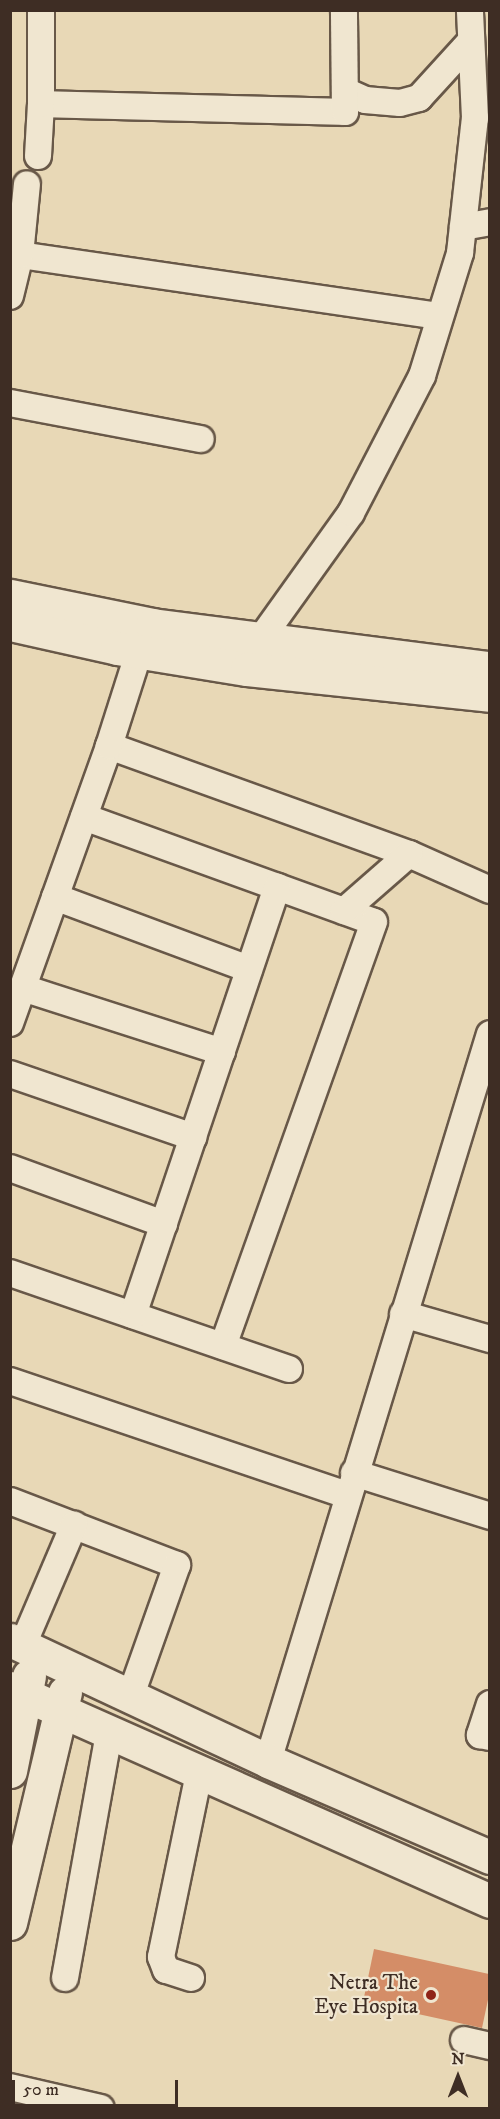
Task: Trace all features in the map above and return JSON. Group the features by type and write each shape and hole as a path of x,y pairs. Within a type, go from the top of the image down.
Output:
{"street":[{"path":"38,156 41,104 41,10"},
{"path":"41,104 345,112 344,10"},
{"path":"260,640 351,513 422,376 460,253 475,118 470,10"},
{"path":"345,91 366,100 400,103 419,98 471,40"},
{"path":"10,296 20,255 27,184"},
{"path":"463,227 489,222"},
{"path":"20,255 440,316"},
{"path":"10,403 201,439"},
{"path":"10,596 152,625 489,668"},
{"path":"10,624 139,652 247,669 489,695"},
{"path":"10,1023 109,746 139,652"},
{"path":"109,746 409,854 489,890"},
{"path":"84,817 374,922 223,1346"},
{"path":"344,910 409,854"},
{"path":"133,1315 277,887"},
{"path":"55,897 249,969"},
{"path":"23,988 222,1052"},
{"path":"268,1761 489,1034"},
{"path":"10,1074 193,1137"},
{"path":"10,1168 164,1224"},
{"path":"10,1273 289,1369"},
{"path":"403,1314 489,1339"},
{"path":"10,1381 351,1484 489,1516"},
{"path":"10,1501 177,1565 130,1698"},
{"path":"10,1771 23,1647 74,1525"},
{"path":"23,1647 268,1761 489,1857"},
{"path":"10,1923 59,1712 71,1670"},
{"path":"17,1692 489,1900"},
{"path":"489,1704 480,1734 489,1737"},
{"path":"64,1978 110,1734"},
{"path":"191,1978 166,1970 161,1957 199,1774"},
{"path":"464,2040 489,2046"},
{"path":"10,2087 102,2109"}],"building":[{"path":"374,1949 489,1974 489,1995 482,2028 363,2002"}],"place":[{"name":"Netra The Eye Hospita","path":"431,1995"}]}
